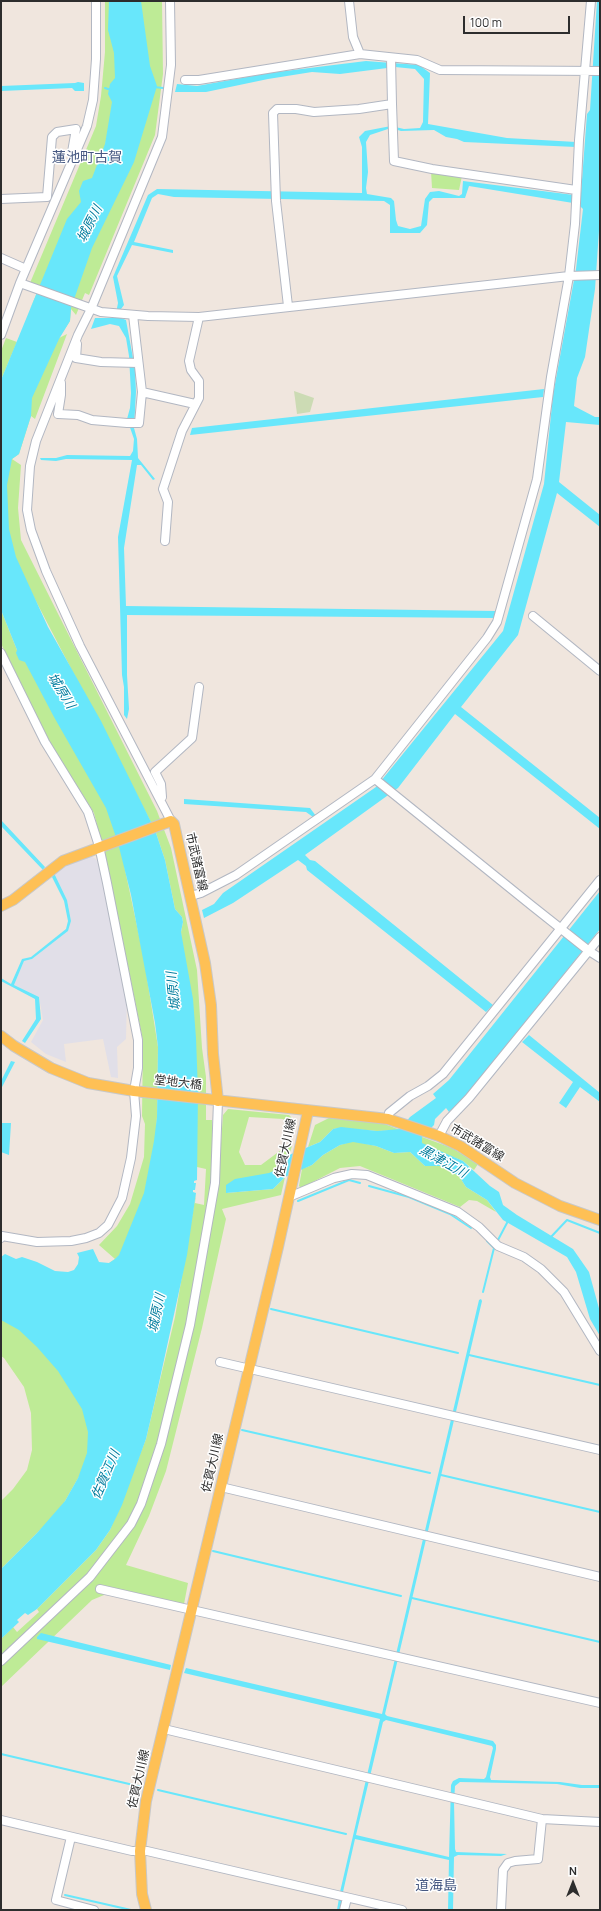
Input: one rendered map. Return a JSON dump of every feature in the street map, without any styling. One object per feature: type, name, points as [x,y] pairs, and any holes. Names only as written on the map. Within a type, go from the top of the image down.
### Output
[{"type":"main road","points":[[1,906],[13,900],[63,860],[170,821]]},
{"type":"main road","name":"市武諸富線","points":[[170,821],[174,824],[205,963],[211,1005],[213,1054],[218,1101]]},
{"type":"main road","points":[[1,1036],[14,1046],[51,1068],[88,1082],[134,1091]]},
{"type":"main road","name":"堂地大橋","points":[[134,1091],[218,1101]]},
{"type":"main road","name":"佐賀大川線","points":[[146,1910],[142,1894],[140,1851],[146,1801],[290,1194],[308,1111],[218,1101]]},
{"type":"main road","name":"市武諸富線","points":[[308,1111],[392,1120],[435,1134],[460,1146],[515,1183],[560,1206],[600,1220]]},
{"type":"street","points":[[1,336],[22,284],[26,269],[87,126],[93,100],[96,59],[96,1]]},
{"type":"street","points":[[170,1],[171,65],[162,137],[89,308],[36,441],[30,466],[27,510],[31,530],[46,571],[80,646],[162,802],[170,821]]},
{"type":"street","points":[[349,1],[353,37],[360,54]]},
{"type":"street","points":[[191,896],[201,893],[236,874],[376,780],[487,638],[497,622],[536,479],[551,377],[571,276],[576,190],[588,71],[590,1]]},
{"type":"street","points":[[185,80],[199,80],[360,54],[391,63],[417,60],[440,70],[600,71]]},
{"type":"street","points":[[391,63],[394,161],[432,169],[576,190]]},
{"type":"street","points":[[288,306],[276,201],[273,113],[276,109],[296,109],[314,112],[359,109],[392,104]]},
{"type":"street","points":[[1,199],[47,197],[52,137],[57,132],[76,129],[70,157],[70,166]]},
{"type":"street","points":[[1,258],[26,269]]},
{"type":"street","points":[[22,284],[89,308],[133,315],[199,317],[571,276],[599,275]]},
{"type":"street","points":[[1,321],[10,304],[16,299]]},
{"type":"street","points":[[60,381],[61,396],[58,414],[78,415],[92,420],[131,424],[139,422],[142,392],[133,363],[133,315]]},
{"type":"street","points":[[164,541],[168,502],[163,489],[182,431],[199,398],[199,380],[191,370],[189,361],[199,317]]},
{"type":"street","points":[[78,335],[76,358],[101,362],[133,363]]},
{"type":"street","points":[[142,392],[196,404]]},
{"type":"street","points":[[533,616],[600,671]]},
{"type":"street","points":[[1,653],[45,742],[88,812],[99,846],[138,1040],[138,1068],[134,1091],[136,1116],[126,1185],[116,1212],[108,1224],[99,1233],[86,1238],[71,1241],[37,1242],[2,1236],[1,1238]]},
{"type":"street","points":[[162,802],[160,784],[155,772],[192,738],[199,686]]},
{"type":"street","points":[[376,780],[562,930],[600,958]]},
{"type":"street","points":[[392,1120],[389,1113],[410,1096],[428,1086],[443,1074],[562,930],[600,880]]},
{"type":"street","points":[[435,1134],[469,1098],[600,937]]},
{"type":"street","points":[[1,1661],[90,1577],[131,1524],[141,1504],[160,1444],[190,1325],[215,1183],[218,1101]]},
{"type":"street","points":[[290,1194],[334,1178],[352,1174],[366,1175],[458,1212],[479,1226],[498,1246],[524,1257],[540,1269],[564,1292],[600,1351]]},
{"type":"street","points":[[220,1362],[600,1450]]},
{"type":"street","points":[[220,1487],[600,1577]]},
{"type":"street","points":[[100,1589],[600,1704]]},
{"type":"street","points":[[164,1729],[542,1819],[600,1822]]},
{"type":"street","points":[[502,1910],[503,1870],[508,1863],[514,1861],[538,1859],[542,1819]]},
{"type":"street","points":[[1,1820],[132,1851],[147,1851],[402,1910]]},
{"type":"street","points":[[70,1837],[56,1900],[94,1910]]},
{"type":"street","points":[[343,1897],[344,1910]]},
{"type":"shaded area","points":[[86,854],[96,859],[104,877],[127,998],[126,1039],[117,1047],[118,1078],[111,1077],[103,1039],[64,1044],[66,1062],[46,1054],[31,1042],[43,1020],[39,997],[14,985],[24,961],[32,959],[68,931],[71,921],[67,900],[54,873],[63,865]]},
{"type":"green space","points":[[105,1],[113,1],[119,100],[111,146],[30,309],[40,286],[30,283],[96,126],[101,96],[105,52]]},
{"type":"green space","points":[[134,1],[162,1],[163,74],[155,135],[89,295],[85,293],[76,315],[71,309],[70,321],[59,338],[67,334],[35,419],[31,416],[19,454],[12,459],[21,465],[18,508],[21,540],[157,811],[171,848],[197,970],[202,1048],[206,1077],[206,1120],[212,1120],[212,1183],[218,1184],[223,1115],[228,1109],[289,1115],[294,1120],[295,1129],[289,1128],[283,1119],[249,1117],[239,1152],[245,1165],[261,1165],[281,1150],[292,1146],[289,1155],[279,1169],[226,1193],[273,1189],[285,1177],[281,1195],[222,1209],[226,1219],[202,1328],[166,1471],[149,1516],[126,1565],[188,1583],[184,1604],[102,1585],[104,1595],[92,1600],[1,1687],[1,1639],[13,1627],[17,1632],[39,1612],[37,1609],[96,1550],[110,1530],[146,1439],[175,1317],[196,1193],[195,1203],[204,1205],[206,1169],[197,1167],[193,1171],[181,932],[183,922],[182,917],[175,909],[165,860],[155,830],[13,557],[1,497],[1,472],[82,261]]},
{"type":"green space","points":[[431,171],[462,176],[459,190],[432,188]]},
{"type":"green space","points":[[6,338],[17,342],[1,380],[1,351]]},
{"type":"green space","points":[[294,391],[314,398],[310,412],[297,414]]},
{"type":"green space","points":[[1,610],[17,650],[44,682],[125,842],[124,865],[144,959],[158,1047],[157,1117],[147,1267],[103,1263],[109,1263],[115,1259],[99,1245],[117,1226],[130,1204],[144,1157],[145,1124],[142,1116],[143,1041],[110,877],[94,813],[48,740],[1,643]]},
{"type":"green space","points":[[331,1117],[382,1123],[400,1130],[377,1131],[341,1128],[333,1129],[320,1142],[308,1147],[315,1125]]},
{"type":"green space","points":[[422,1137],[452,1148],[478,1164],[474,1170],[463,1161],[422,1144]]},
{"type":"green space","points":[[353,1141],[376,1146],[394,1153],[410,1152],[425,1166],[441,1166],[459,1176],[466,1187],[487,1200],[496,1212],[477,1201],[469,1200],[460,1207],[360,1166],[340,1168],[301,1188],[299,1186],[302,1169],[312,1165],[323,1155],[340,1145]]},
{"type":"green space","points":[[1,1311],[24,1323],[90,1410],[90,1457],[60,1510],[1,1569],[1,1501],[13,1489],[27,1470],[32,1450],[31,1413],[24,1387],[4,1358],[1,1356]]},
{"type":"water","points":[[109,1],[141,1],[150,66],[157,86],[134,162],[92,248],[71,308],[70,321],[59,339],[32,398],[31,416],[19,454],[12,459],[7,485],[9,529],[16,557],[48,627],[101,721],[155,830],[165,860],[175,909],[182,917],[183,922],[181,932],[193,999],[196,1038],[198,1092],[197,1180],[194,1181],[194,1183],[196,1183],[195,1190],[193,1190],[193,1192],[196,1193],[187,1255],[157,1392],[146,1439],[122,1505],[110,1530],[96,1550],[37,1609],[28,1615],[25,1613],[17,1620],[19,1622],[1,1639],[1,1569],[37,1533],[65,1501],[78,1478],[87,1453],[88,1432],[82,1409],[58,1371],[37,1347],[19,1330],[1,1320],[1,1257],[5,1254],[16,1259],[22,1257],[37,1262],[55,1271],[68,1272],[74,1270],[78,1264],[79,1257],[77,1253],[93,1249],[99,1262],[109,1263],[115,1259],[119,1255],[144,1193],[157,1117],[158,1047],[155,1023],[131,895],[118,843],[106,808],[54,717],[25,662],[19,660],[16,653],[17,650],[1,610],[1,380],[67,219],[81,202],[79,191],[83,181],[92,178],[105,144],[112,102],[108,94],[110,84],[115,78],[114,53],[108,30]]},
{"type":"water","points":[[597,1],[600,1],[600,216],[595,289],[585,357],[577,378],[574,406],[595,417],[600,417],[600,425],[566,422],[559,482],[600,515],[600,527],[557,493],[518,635],[461,707],[600,818],[600,829],[455,714],[398,788],[305,855],[310,860],[315,861],[493,1005],[486,1012],[307,870],[306,866],[298,860],[233,903],[204,918],[202,910],[214,904],[223,893],[376,787],[503,631],[544,484],[553,395],[576,269],[583,209],[580,206],[587,114],[590,110]]},
{"type":"water","points":[[366,61],[419,65],[430,73],[428,124],[507,138],[576,142],[576,147],[464,142],[446,137],[434,130],[401,131],[391,128],[370,135],[366,142],[368,172],[366,188],[367,194],[391,198],[394,201],[398,226],[410,229],[421,226],[425,199],[430,192],[439,191],[459,196],[462,194],[463,181],[574,195],[573,203],[469,186],[465,198],[433,198],[429,202],[427,225],[420,233],[390,233],[390,205],[384,201],[174,197],[158,194],[152,198],[134,242],[173,250],[173,253],[132,245],[117,276],[124,305],[121,309],[121,318],[126,320],[135,369],[136,392],[134,428],[137,439],[138,458],[155,479],[153,480],[141,465],[137,465],[124,548],[126,606],[497,611],[496,618],[127,615],[127,675],[129,709],[127,719],[124,715],[124,687],[122,675],[118,537],[132,460],[66,459],[56,461],[41,460],[40,458],[56,458],[67,455],[130,456],[133,451],[134,439],[127,419],[130,408],[131,393],[129,356],[126,338],[119,326],[110,324],[91,329],[95,318],[115,318],[118,303],[113,277],[148,195],[157,189],[362,193],[362,147],[359,137],[365,131],[391,126],[404,129],[420,128],[423,122],[424,79],[415,69],[395,67],[340,74],[312,72],[268,79],[206,92],[175,92],[177,84],[197,86],[269,73]]},
{"type":"water","points":[[78,82],[84,83],[84,91],[75,91],[72,88],[1,91],[1,86]]},
{"type":"water","points":[[544,389],[543,397],[190,435],[192,428]]},
{"type":"water","points":[[184,799],[310,808],[316,816],[313,817],[306,812],[184,804]]},
{"type":"water","points":[[1,820],[45,867],[43,870],[1,826]]},
{"type":"water","points":[[54,873],[67,900],[71,921],[68,931],[32,959],[24,961],[14,985],[39,997],[41,1019],[25,1043],[22,1041],[36,1019],[35,999],[1,981],[1,978],[11,984],[22,959],[31,957],[66,929],[68,921],[64,901],[52,877]]},
{"type":"water","name":"黒津江川","points":[[600,891],[600,929],[467,1095],[449,1112],[446,1108],[435,1119],[434,1125],[422,1137],[422,1143],[463,1161],[490,1186],[499,1192],[503,1205],[573,1249],[589,1272],[600,1312],[600,1336],[590,1319],[576,1272],[567,1257],[503,1220],[487,1200],[466,1187],[459,1176],[441,1166],[425,1166],[410,1152],[394,1153],[376,1146],[353,1142],[340,1145],[323,1155],[312,1165],[285,1177],[273,1189],[226,1193],[226,1185],[235,1179],[269,1173],[278,1169],[289,1155],[320,1142],[333,1129],[341,1127],[377,1131],[400,1129],[410,1117],[436,1098],[433,1094],[449,1080]]},
{"type":"water","points":[[529,1035],[600,1093],[600,1102],[580,1087],[566,1108],[559,1103],[573,1082],[522,1042]]},
{"type":"water","points":[[11,1061],[15,1062],[1,1089],[1,1081]]},
{"type":"water","points":[[1,1123],[11,1123],[9,1155],[1,1152]]},
{"type":"water","points":[[481,1299],[482,1301],[385,1714],[387,1716],[493,1741],[496,1745],[496,1749],[490,1777],[491,1780],[560,1782],[582,1785],[600,1785],[600,1788],[580,1788],[557,1784],[460,1782],[455,1786],[454,1802],[456,1852],[507,1854],[501,1856],[458,1855],[454,1857],[453,1910],[448,1910],[449,1860],[355,1839],[343,1892],[343,1900],[340,1910],[337,1910],[380,1719],[184,1673],[186,1668],[382,1714],[479,1300]],"holes":[[[386,1720],[492,1746],[493,1748],[486,1777],[484,1779],[459,1778],[453,1781],[451,1785],[449,1857],[356,1835],[383,1722]]]},
{"type":"water","points":[[41,1633],[171,1665],[170,1670],[37,1639]]},
{"type":"waterway","points":[[154,87],[163,88]]},
{"type":"waterway","points":[[105,88],[111,90]]},
{"type":"waterway","points":[[298,1201],[349,1180],[360,1183]]},
{"type":"waterway","points":[[369,1186],[409,1197],[450,1214],[471,1228]]},
{"type":"waterway","points":[[550,1238],[567,1220],[600,1233]]},
{"type":"waterway","points":[[498,1240],[508,1221]]},
{"type":"waterway","points":[[483,1292],[494,1248],[487,1241]]},
{"type":"waterway","points":[[271,1309],[458,1353]]},
{"type":"waterway","points":[[469,1355],[600,1385]]},
{"type":"waterway","points":[[242,1430],[430,1473]]},
{"type":"waterway","points":[[441,1475],[600,1512]]},
{"type":"waterway","points":[[213,1551],[401,1596]]},
{"type":"waterway","points":[[412,1598],[600,1642]]},
{"type":"waterway","points":[[1,1754],[142,1787]]},
{"type":"waterway","points":[[158,1790],[346,1834]]},
{"type":"waterway","points":[[65,1895],[131,1910]]},
{"type":"district","name":"蓮池町古賀","points":[[87,158]]},
{"type":"district","name":"道海島","points":[[436,1886]]},
{"type":"water label","name":"城原川","points":[[90,224]]},
{"type":"water label","name":"城原川","points":[[61,691]]},
{"type":"water label","name":"城原川","points":[[174,991]]},
{"type":"water label","name":"城原川","points":[[157,1313]]},
{"type":"water label","name":"佐賀江川","points":[[106,1475]]}]
